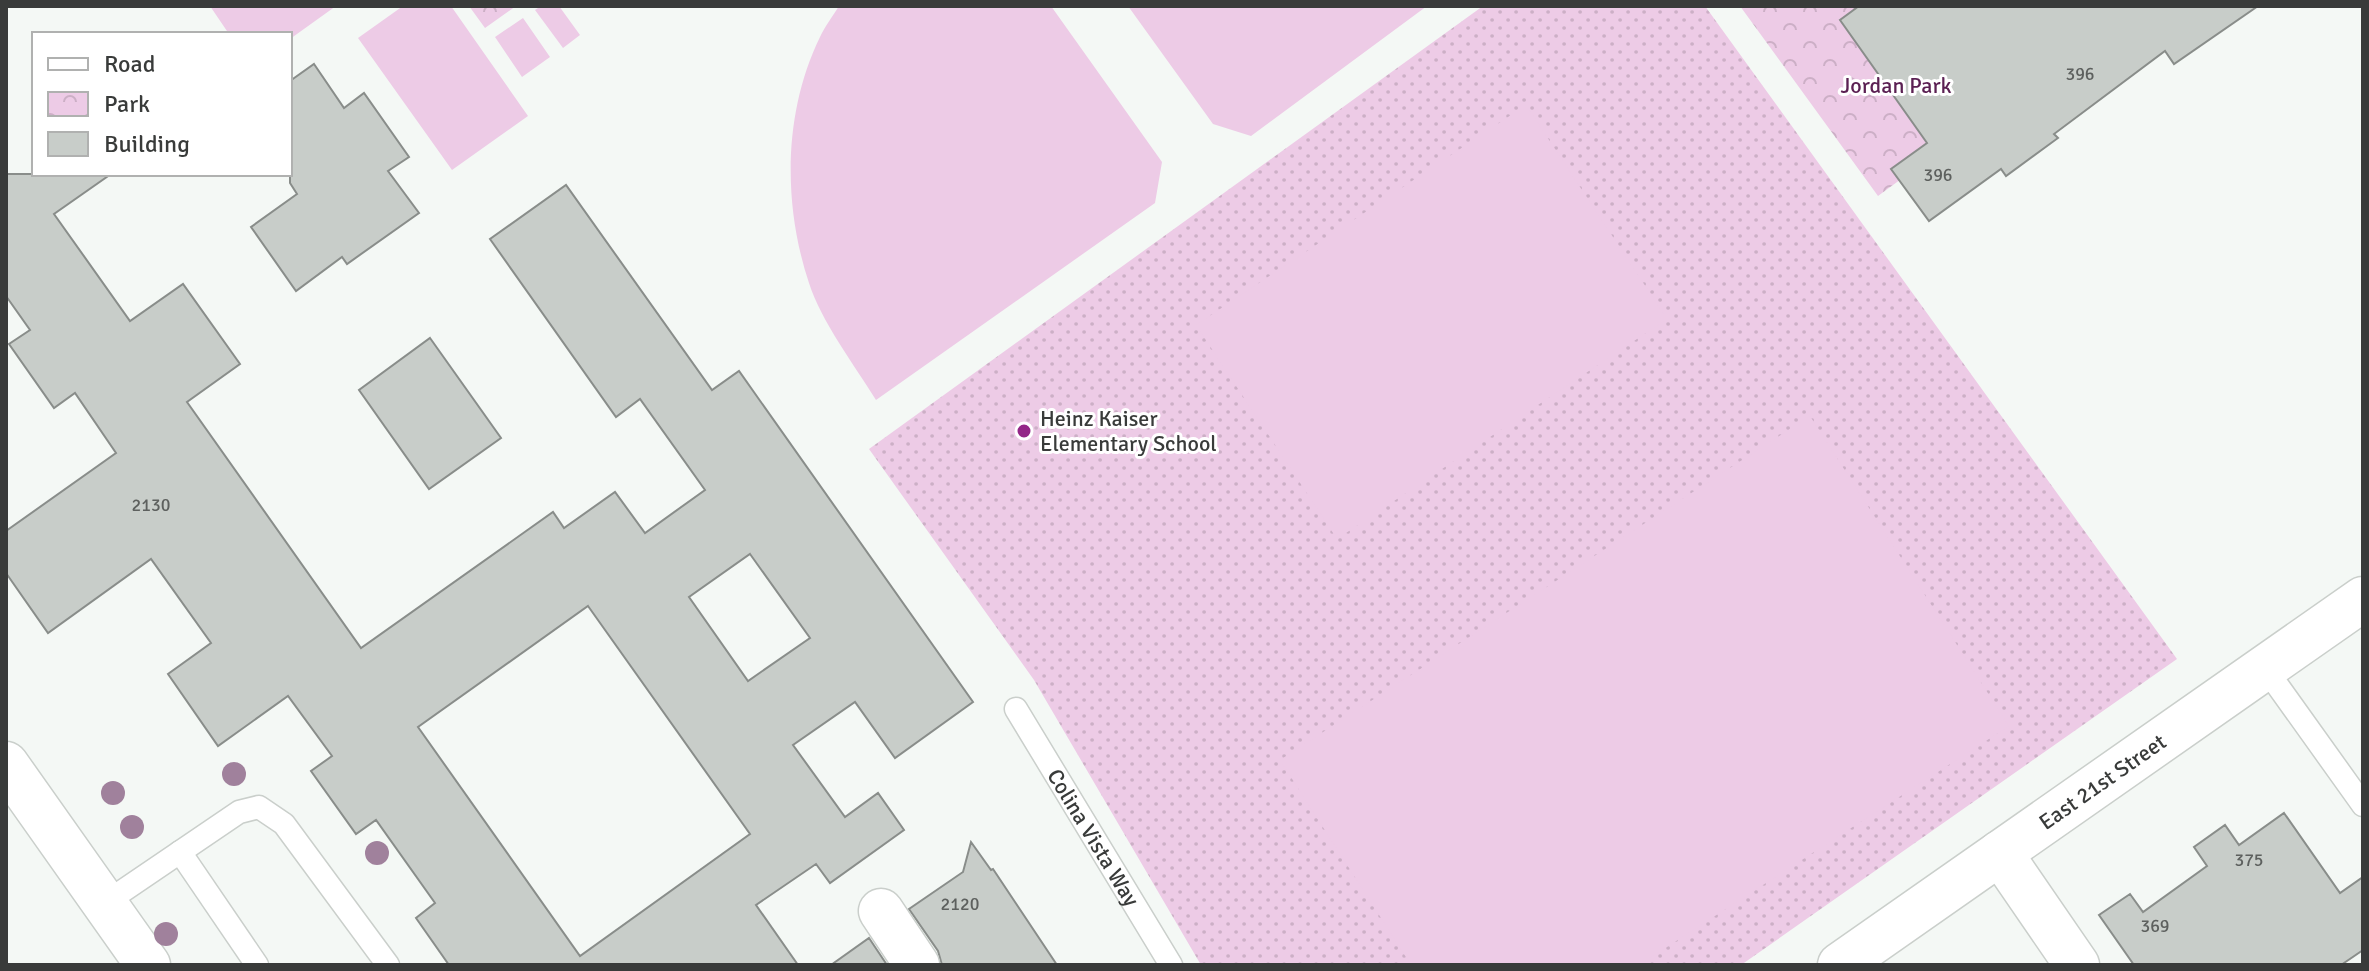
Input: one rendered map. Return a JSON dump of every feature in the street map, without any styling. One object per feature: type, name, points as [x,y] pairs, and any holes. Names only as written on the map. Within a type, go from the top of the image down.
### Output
[{"type":"street","name":"East 21st Street","points":[[1840,965],[2363,599]]},
{"type":"street","points":[[6,764],[148,965]]},
{"type":"street","points":[[2000,853],[2077,965]]},
{"type":"street","points":[[881,911],[917,965]]},
{"type":"lane","points":[[2265,668],[2363,805]]},
{"type":"lane","name":"Colina Vista Way","points":[[1016,709],[1171,965]]},
{"type":"lane","points":[[105,903],[239,812],[259,807],[284,824],[388,965]]},
{"type":"lane","points":[[180,852],[257,965]]},
{"type":"green space","points":[[210,6],[336,6],[292,38],[292,32],[228,32]]},
{"type":"green space","points":[[403,6],[451,6],[528,116],[452,170],[358,38]]},
{"type":"green space","points":[[469,6],[516,6],[485,28]]},
{"type":"green space","points":[[541,6],[559,6],[580,35],[563,48],[535,10]]},
{"type":"green space","points":[[839,6],[1051,6],[1162,162],[1155,203],[876,400],[814,298],[800,253],[791,191],[793,128],[799,97],[820,37]]},
{"type":"green space","points":[[1128,6],[1427,6],[1251,136],[1213,124]]},
{"type":"green space","points":[[1483,6],[1705,6],[2177,659],[1741,965],[1201,965],[1034,680],[869,449]]},
{"type":"green space","name":"Jordan Park","points":[[1740,6],[2137,6],[1878,196]]},
{"type":"green space","points":[[523,18],[550,57],[522,77],[495,37]]},
{"type":"green space","points":[[1526,105],[1667,319],[1337,539],[1196,325]]},
{"type":"green space","points":[[1810,416],[2009,726],[1639,965],[1411,965],[1280,760]]},
{"type":"building","points":[[1859,6],[2258,6],[2174,64],[2165,51],[2054,134],[2058,138],[2006,176],[2001,169],[1929,221],[1891,169],[1927,143],[1840,20]]},
{"type":"building","points":[[314,64],[344,108],[364,93],[409,157],[388,171],[419,213],[347,264],[342,257],[296,291],[251,227],[297,194],[290,183],[292,80]]},
{"type":"building","points":[[6,174],[108,176],[54,214],[130,321],[183,284],[240,364],[187,402],[361,648],[553,512],[564,528],[615,492],[645,533],[705,490],[640,399],[616,417],[490,239],[566,185],[712,390],[739,371],[973,702],[895,758],[855,702],[793,745],[845,817],[878,793],[904,830],[830,883],[816,864],[756,905],[798,965],[449,965],[416,918],[435,903],[376,820],[356,834],[311,771],[332,756],[288,696],[218,746],[168,674],[211,643],[151,559],[48,633],[6,573],[6,531],[116,453],[75,393],[54,408],[9,344],[30,330],[6,296]],"holes":[[[750,554],[810,638],[748,681],[689,597]],[[588,606],[750,834],[580,956],[418,727]]]},
{"type":"building","points":[[430,338],[501,438],[429,489],[359,390]]},
{"type":"building","points":[[2284,813],[2340,893],[2363,877],[2363,950],[2341,965],[2134,965],[2099,915],[2130,894],[2143,912],[2207,866],[2194,847],[2225,825],[2239,845]]},
{"type":"building","points":[[971,842],[993,869],[1057,965],[942,965],[938,951],[909,909],[963,872]]},
{"type":"building","points":[[869,938],[887,965],[831,965]]},
{"type":"place","name":"Heinz Kaiser Elementary School","points":[[1024,431]]}]
